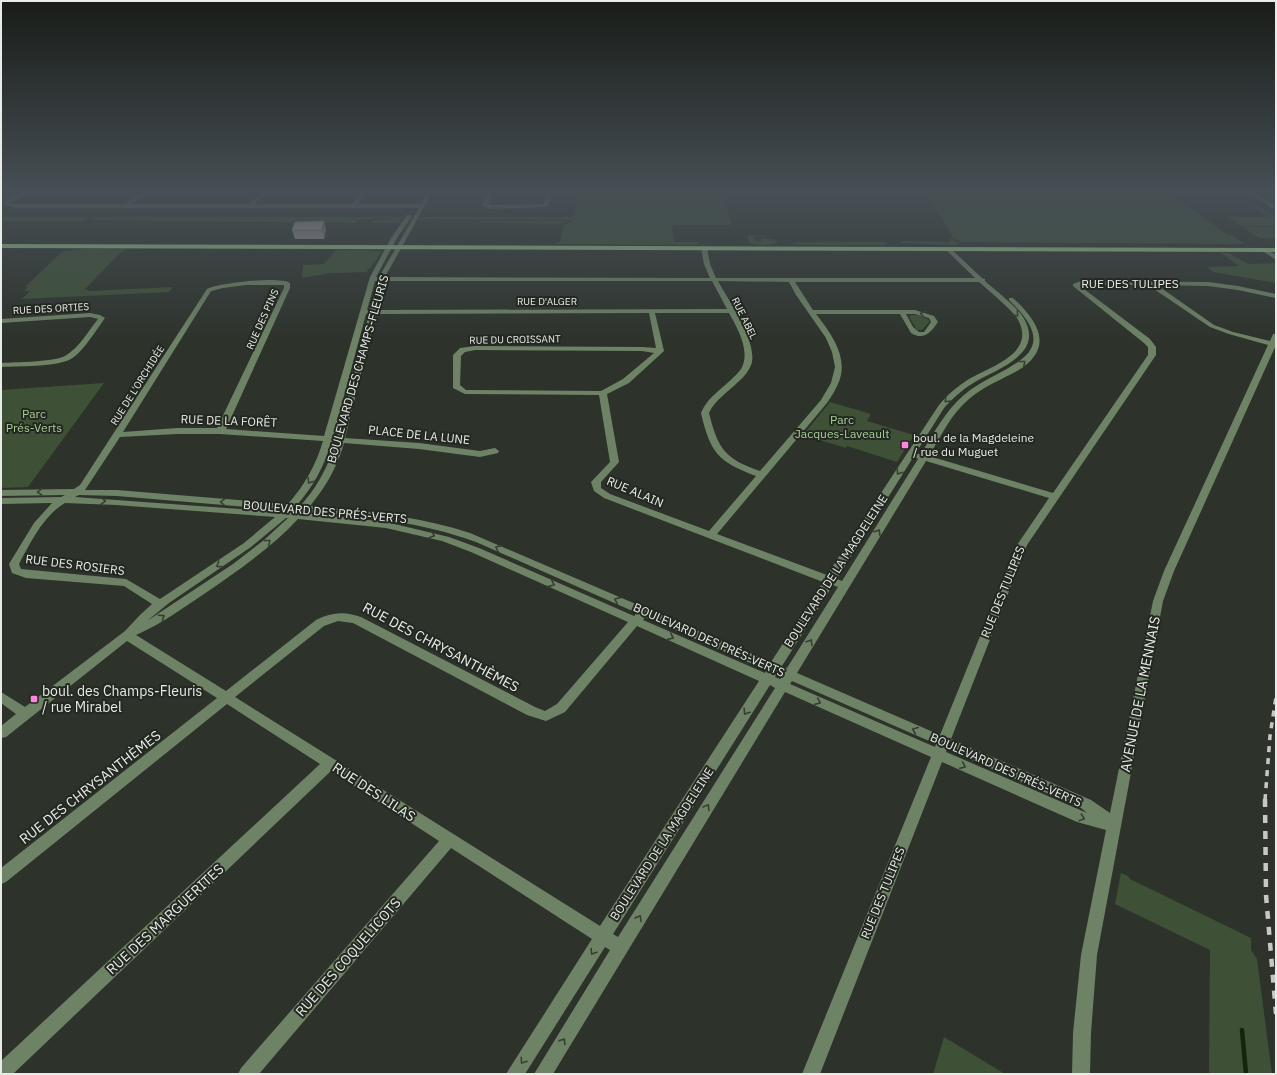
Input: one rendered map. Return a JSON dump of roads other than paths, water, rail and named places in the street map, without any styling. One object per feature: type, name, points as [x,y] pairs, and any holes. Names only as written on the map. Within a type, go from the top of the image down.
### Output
[{"type":"main road","points":[[1,246],[1276,250]]},
{"type":"street","name":"BOULEVARD DES CHAMPS-FLEURIS","points":[[1,733],[127,635],[145,614],[240,551],[264,532],[290,507],[315,475],[328,439],[364,312],[394,241]]},
{"type":"street","name":"BOULEVARD DES CHAMPS-FLEURIS","points":[[127,635],[153,622],[237,566],[268,542],[300,512],[328,473],[334,460],[373,311],[377,279],[402,241]]},
{"type":"street","name":"RUE ABEL","points":[[704,248],[708,265],[714,279],[749,349],[749,360],[743,372],[708,406],[705,413],[706,417],[718,450],[723,457],[736,465],[761,475]]},
{"type":"street","name":"BOULEVARD DE LA MAGDELEINE","points":[[515,1074],[911,453],[945,403],[968,383],[1008,362],[1018,354],[1025,342],[1026,332],[1022,321],[1017,314],[948,249]]},
{"type":"street","name":"BOULEVARD DE LA MAGDELEINE","points":[[543,1074],[949,416],[958,404],[982,385],[1019,366],[1030,356],[1035,347],[1037,335],[1033,323],[1026,313],[956,249]]},
{"type":"street","points":[[1263,250],[1276,258]]},
{"type":"street","points":[[377,279],[989,279]]},
{"type":"street","points":[[711,535],[828,397],[838,380],[839,366],[836,351],[790,279]]},
{"type":"street","name":"RUE DES PINS","points":[[211,288],[225,285],[280,283],[287,283],[288,286],[226,424],[220,431]]},
{"type":"street","name":"RUE DES TULIPES","points":[[811,1074],[1022,545],[1148,362],[1152,352],[1152,347],[1144,338],[1075,285],[1081,283],[1149,283],[1215,285],[1276,296]]},
{"type":"street","points":[[1149,283],[1212,326],[1231,333],[1274,340]]},
{"type":"street","name":"RUE DE L'ORCHIDÉE","points":[[79,492],[118,435],[211,288]]},
{"type":"street","points":[[603,393],[626,381],[654,358],[660,351],[660,344],[652,317],[652,311]]},
{"type":"street","name":"RUE D'ALGER","points":[[364,312],[731,311]]},
{"type":"street","points":[[812,312],[902,312],[926,314],[934,318],[935,322],[926,333],[917,334],[912,331],[902,312]]},
{"type":"street","name":"RUE DES ORTIES","points":[[1,321],[94,315],[102,318],[76,351],[67,358],[53,361],[1,365]]},
{"type":"street","name":"AVENUE DE LA MENNAIS","points":[[1082,1074],[1082,1034],[1089,955],[1160,594],[1274,340]]},
{"type":"street","name":"RUE DU CROISSANT","points":[[603,393],[465,392],[457,388],[456,385],[457,355],[462,350],[475,348],[642,349],[660,351]]},
{"type":"street","points":[[993,370],[1003,374]]},
{"type":"street","name":"RUE ALAIN","points":[[603,393],[602,397],[615,462],[596,482],[596,486],[599,491],[607,496],[845,586]]},
{"type":"street","name":"RUE DE LA FORÊT","points":[[118,435],[178,431],[220,431],[339,440]]},
{"type":"street","name":"PLACE DE LA LUNE","points":[[339,440],[420,446],[480,454],[495,451]]},
{"type":"street","points":[[911,453],[1055,497]]},
{"type":"street","name":"BOULEVARD DES PRÉS-VERTS","points":[[1,493],[79,492],[132,494],[290,507],[300,512]]},
{"type":"street","name":"RUE DES ROSIERS","points":[[79,492],[50,510],[16,560],[14,564],[16,571],[26,574],[126,583],[160,604]]},
{"type":"street","name":"BOULEVARD DES PRÉS-VERTS","points":[[1,501],[64,500],[123,502],[282,515],[300,512],[394,517],[446,528],[480,540],[640,617],[786,681],[938,755],[1082,818],[1114,826]]},
{"type":"street","name":"RUE DES CHRYSANTHÈMES","points":[[1,877],[320,623],[331,618],[344,616],[357,620],[531,711],[546,716],[561,708],[640,617]]},
{"type":"street","name":"RUE DES LILAS","points":[[127,635],[448,840],[621,948]]},
{"type":"street","name":"BOULEVARD DES PRÉS-VERTS","points":[[786,681],[943,742],[1086,804],[1114,826]]},
{"type":"street","points":[[1,697],[26,714]]},
{"type":"street","name":"RUE DES MARGUERITES","points":[[1,1073],[329,764]]},
{"type":"street","name":"RUE DES COQUELICOTS","points":[[248,1074],[448,840]]},
{"type":"waterway","points":[[1242,1030],[1246,1074]]},
{"type":"railway","points":[[1265,800],[1270,736],[1276,697]]},
{"type":"railway","points":[[1265,800],[1266,895],[1276,1014]]},
{"type":"place","name":"boul. de la Magdeleine / rue du Muguet","points":[[905,445]]},
{"type":"place","name":"boul. des Champs-Fleuris / rue Mirabel","points":[[34,699]]},
{"type":"park label","name":"Parc Prés-Verts","points":[[34,421]]},
{"type":"park label","name":"Parc Jacques-Laveault","points":[[842,427]]}]
